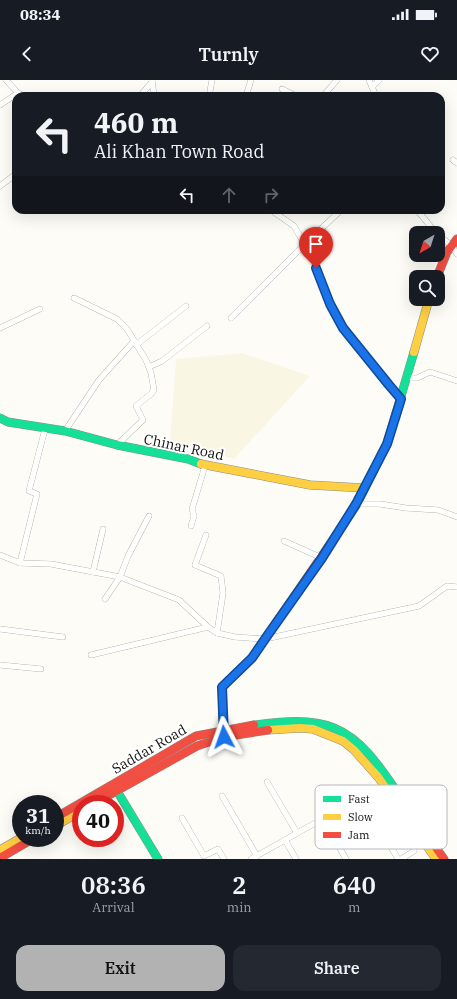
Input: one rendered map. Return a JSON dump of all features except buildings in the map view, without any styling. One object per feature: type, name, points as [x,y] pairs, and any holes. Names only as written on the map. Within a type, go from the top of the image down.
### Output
[{"type":"street","points":[[6,80],[18,92]]},
{"type":"street","points":[[210,91],[212,80]]},
{"type":"street","points":[[247,92],[251,80]]},
{"type":"street","points":[[326,92],[337,80]]},
{"type":"street","points":[[369,80],[374,92]]},
{"type":"street","points":[[372,87],[379,80]]},
{"type":"street","points":[[143,92],[152,81]]},
{"type":"street","points":[[152,81],[153,92]]},
{"type":"street","points":[[282,89],[288,92]]},
{"type":"street","points":[[0,105],[12,99]]},
{"type":"street","points":[[0,186],[12,177]]},
{"type":"street","points":[[281,214],[294,226],[311,255],[330,304],[343,328],[401,399]]},
{"type":"street","points":[[231,318],[304,244],[337,214]]},
{"type":"street","points":[[420,214],[430,226]]},
{"type":"street","points":[[439,270],[450,245],[457,239]]},
{"type":"street","points":[[445,241],[457,254]]},
{"type":"street","points":[[74,298],[117,318],[127,329],[149,367],[154,390],[136,406],[144,420],[117,446]]},
{"type":"street","points":[[65,432],[99,380],[135,343],[186,306]]},
{"type":"street","points":[[223,734],[222,687],[252,658],[322,558],[356,504],[387,444],[427,306]]},
{"type":"street","points":[[0,328],[40,309]]},
{"type":"street","points":[[149,367],[162,361],[207,326]]},
{"type":"street","points":[[407,378],[417,378],[430,372],[457,381]]},
{"type":"street","name":"Chinar Road","points":[[0,418],[8,422],[65,432],[117,446],[188,459],[205,466],[310,485],[364,488]]},
{"type":"street","points":[[20,563],[37,494],[29,491],[45,429]]},
{"type":"street","points":[[191,526],[194,516],[192,509],[205,466]]},
{"type":"street","points":[[356,504],[380,504],[406,508],[438,510],[457,517]]},
{"type":"street","points":[[105,599],[120,577],[128,556],[149,516]]},
{"type":"street","points":[[93,572],[103,529]]},
{"type":"street","points":[[206,535],[195,565],[221,576],[223,592],[217,633]]},
{"type":"street","points":[[284,541],[322,558]]},
{"type":"street","points":[[0,555],[20,563],[51,564],[120,577],[179,600],[208,627],[217,633],[234,637],[265,639],[419,606],[447,586],[457,587]]},
{"type":"street","points":[[91,655],[208,627]]},
{"type":"street","points":[[0,629],[63,637]]},
{"type":"street","points":[[0,665],[41,669]]},
{"type":"street","points":[[158,859],[115,787],[223,734],[300,728],[313,729],[343,741],[354,750],[384,785]]},
{"type":"street","points":[[267,782],[297,834]]},
{"type":"street","name":"Saddar Road","points":[[105,795],[115,787]]},
{"type":"street","name":"Saddar Road","points":[[64,813],[115,787]]},
{"type":"street","points":[[222,796],[254,858],[315,824]]},
{"type":"street","points":[[182,818],[204,856],[218,849],[224,859]]},
{"type":"street","points":[[285,840],[296,859]]},
{"type":"street","points":[[0,850],[12,843]]},
{"type":"street","points":[[0,858],[19,847]]},
{"type":"street","points":[[340,849],[346,859]]},
{"type":"street","points":[[393,849],[399,859],[414,851]]},
{"type":"street","points":[[435,849],[442,858]]},
{"type":"shaded area","points":[[242,353],[310,376],[234,459],[170,440],[176,359]]},
{"type":"traffic: fast","points":[[341,528],[357,504],[387,444],[414,352]]},
{"type":"traffic: fast","points":[[0,418],[8,422],[65,431],[117,445],[188,459],[201,464]]},
{"type":"traffic: fast","points":[[254,725],[284,722],[305,722],[334,728],[355,740],[372,758],[392,785]]},
{"type":"traffic: fast","points":[[117,791],[158,859]]},
{"type":"traffic: slow","points":[[414,352],[427,306]]},
{"type":"traffic: slow","points":[[201,464],[310,485],[364,488]]},
{"type":"traffic: slow","points":[[268,730],[300,728],[313,729],[343,741],[354,750],[384,785]]},
{"type":"traffic: slow","points":[[64,821],[72,816]]},
{"type":"traffic: slow","points":[[0,850],[12,843]]},
{"type":"traffic: slow","points":[[429,849],[436,859]]},
{"type":"traffic: jam","points":[[440,270],[447,252],[457,239]]},
{"type":"traffic: jam","points":[[224,736],[222,687],[252,658],[341,528]]},
{"type":"traffic: jam","points":[[64,813],[196,736],[254,725]]},
{"type":"traffic: jam","points":[[109,795],[197,746],[224,737],[268,730]]},
{"type":"traffic: jam","points":[[0,858],[19,847]]},
{"type":"traffic: jam","points":[[437,849],[444,859]]},
{"type":"route","points":[[224,737],[222,726],[222,687],[252,658],[322,558],[356,504],[387,444],[401,399],[343,328],[330,304],[316,268]]}]
